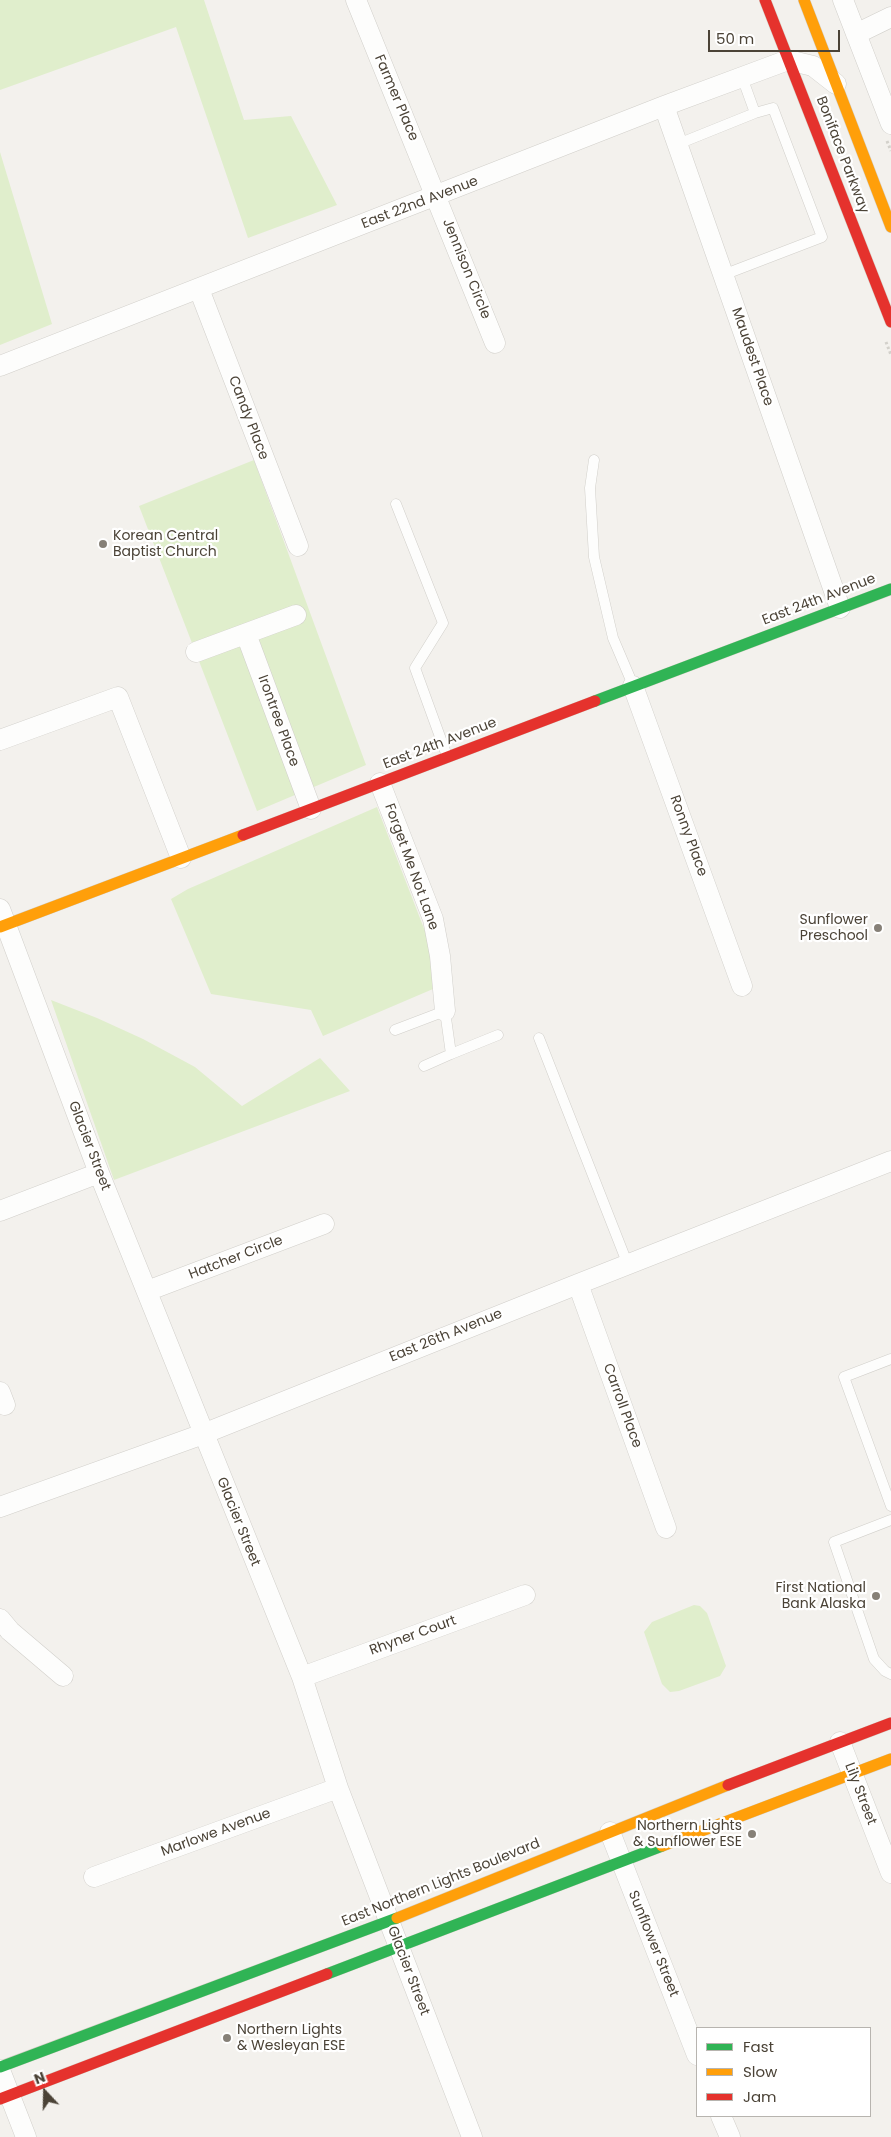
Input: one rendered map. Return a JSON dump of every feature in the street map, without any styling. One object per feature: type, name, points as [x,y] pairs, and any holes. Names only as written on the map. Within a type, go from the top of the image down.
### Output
[{"type":"main road","name":"Boniface Parkway","points":[[765,0],[891,322]]},
{"type":"main road","name":"Boniface Parkway","points":[[804,0],[891,227]]},
{"type":"main road","name":"East 24th Avenue","points":[[2,920],[181,858],[891,589]]},
{"type":"main road","name":"East Northern Lights Boulevard","points":[[0,2068],[389,1921],[610,1832],[891,1723]]},
{"type":"main road","points":[[5,2097],[891,1758]]},
{"type":"street","name":"Farmer Place","points":[[356,0],[437,196]]},
{"type":"street","points":[[843,0],[891,124]]},
{"type":"street","points":[[856,34],[891,17]]},
{"type":"street","name":"East 22nd Avenue","points":[[0,366],[664,106],[788,60]]},
{"type":"street","points":[[788,60],[813,66],[836,85]]},
{"type":"street","name":"Maudest Place","points":[[664,106],[840,608]]},
{"type":"street","name":"Jennison Circle","points":[[437,196],[495,342]]},
{"type":"street","name":"Candy Place","points":[[199,289],[298,546]]},
{"type":"street","points":[[196,652],[296,615]]},
{"type":"street","name":"Irontree Place","points":[[246,634],[311,809]]},
{"type":"street","name":"Ronny Place","points":[[634,686],[742,986]]},
{"type":"street","points":[[0,740],[118,697],[181,858]]},
{"type":"street","name":"Forget Me Not Lane","points":[[380,783],[433,920],[440,956],[445,1011]]},
{"type":"street","name":"Glacier Street","points":[[2,920],[99,1173],[302,1677],[338,1788],[472,2137]]},
{"type":"street","name":"East 26th Avenue","points":[[0,1507],[203,1434],[891,1161]]},
{"type":"street","points":[[0,1211],[99,1173]]},
{"type":"street","name":"Hatcher Circle","points":[[147,1291],[324,1224]]},
{"type":"street","name":"Carroll Place","points":[[578,1284],[666,1528]]},
{"type":"street","name":"Rhyner Court","points":[[302,1677],[525,1595]]},
{"type":"street","points":[[0,1619],[10,1631],[63,1676]]},
{"type":"street","name":"Lily Street","points":[[840,1742],[891,1873]]},
{"type":"street","name":"Marlowe Avenue","points":[[94,1877],[338,1788]]},
{"type":"street","name":"Sunflower Street","points":[[610,1832],[696,2052]]},
{"type":"street","points":[[0,2068],[5,2097],[26,2137]]},
{"type":"street","points":[[721,2117],[730,2137]]},
{"type":"lane","points":[[742,77],[755,113]]},
{"type":"lane","points":[[678,144],[755,113],[773,108],[822,237],[723,274]]},
{"type":"lane","points":[[594,460],[590,488],[594,558],[613,638],[634,686]]},
{"type":"lane","points":[[396,504],[443,623],[415,668],[447,757]]},
{"type":"lane","points":[[395,1030],[445,1011],[451,1054]]},
{"type":"lane","points":[[424,1066],[498,1035]]},
{"type":"lane","points":[[539,1038],[628,1265]]},
{"type":"lane","points":[[891,1359],[844,1377],[891,1506]]},
{"type":"lane","points":[[891,1520],[834,1542],[874,1659],[885,1671],[891,1674]]},
{"type":"green space","points":[[0,0],[204,0],[244,120],[291,116],[337,205],[248,238],[176,27],[0,90]]},
{"type":"green space","points":[[0,152],[52,324],[0,345]]},
{"type":"green space","points":[[254,460],[366,765],[257,811],[139,506]]},
{"type":"green space","points":[[377,807],[435,957],[433,989],[323,1036],[311,1010],[211,994],[171,899],[188,889]]},
{"type":"green space","points":[[51,1000],[143,1039],[195,1067],[242,1106],[320,1058],[350,1091],[114,1180]]},
{"type":"green space","points":[[694,1605],[700,1606],[707,1613],[726,1666],[720,1676],[679,1691],[670,1692],[662,1684],[644,1632],[652,1622]]},
{"type":"traffic: fast","points":[[595,701],[891,589]]},
{"type":"traffic: fast","points":[[327,1974],[662,1846]]},
{"type":"traffic: fast","points":[[0,2067],[397,1918]]},
{"type":"traffic: slow","points":[[804,0],[891,227]]},
{"type":"traffic: slow","points":[[0,927],[243,835]]},
{"type":"traffic: slow","points":[[662,1846],[891,1759]]},
{"type":"traffic: slow","points":[[397,1918],[728,1785]]},
{"type":"traffic: jam","points":[[765,0],[891,322]]},
{"type":"traffic: jam","points":[[243,835],[595,701]]},
{"type":"traffic: jam","points":[[728,1785],[891,1723]]},
{"type":"traffic: jam","points":[[0,2099],[327,1974]]},
{"type":"place","name":"Korean Central Baptist Church","points":[[103,544]]},
{"type":"place","name":"Sunflower Preschool","points":[[878,928]]},
{"type":"place","name":"First National Bank Alaska","points":[[876,1596]]},
{"type":"place","name":"Northern Lights & Sunflower ESE","points":[[752,1834]]},
{"type":"place","name":"Northern Lights & Wesleyan ESE","points":[[227,2038]]}]
